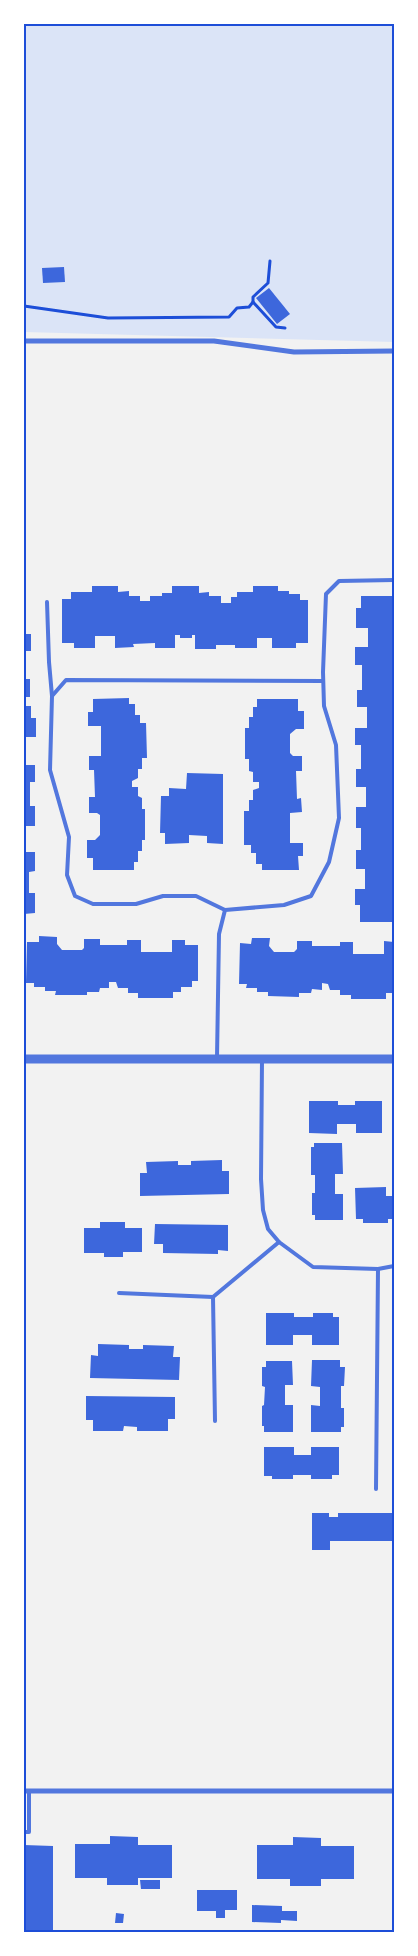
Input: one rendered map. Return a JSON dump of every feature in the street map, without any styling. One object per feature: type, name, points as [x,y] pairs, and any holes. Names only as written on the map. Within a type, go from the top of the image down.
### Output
[{"type":"street","points":[[24,341],[214,341],[294,352],[394,351]]},
{"type":"street","points":[[24,1058],[394,1060]]},
{"type":"street","points":[[26,1791],[394,1791]]},
{"type":"lane","points":[[47,602],[48,662],[52,696],[50,770],[69,837],[67,875],[75,896],[93,904],[136,904],[164,896],[196,896],[225,910],[284,905],[311,896],[329,862],[339,818],[336,745],[324,706],[326,594],[339,580],[394,580]]},
{"type":"lane","points":[[52,696],[66,680],[323,681]]},
{"type":"lane","points":[[217,1060],[219,934],[225,910]]},
{"type":"lane","points":[[262,1060],[261,1179],[263,1210],[268,1229],[279,1242],[313,1267],[378,1269],[394,1266]]},
{"type":"lane","points":[[119,1293],[213,1297],[279,1242]]},
{"type":"lane","points":[[376,1489],[378,1269]]},
{"type":"lane","points":[[213,1297],[215,1421]]},
{"type":"lane","points":[[24,1832],[29,1832],[26,1791]]},
{"type":"path","points":[[24,306],[108,318],[229,317],[237,308],[249,307],[253,302],[253,297],[268,283],[270,261]]},
{"type":"path","points":[[253,302],[276,327],[285,328]]},
{"type":"shaded area","points":[[24,24],[394,24],[394,342],[24,332]]},
{"type":"building","points":[[64,267],[65,282],[43,283],[42,268]]},
{"type":"building","points":[[269,288],[290,314],[277,324],[256,298]]},
{"type":"building","points":[[92,586],[118,586],[118,592],[129,591],[129,596],[140,596],[140,601],[150,601],[150,596],[162,596],[162,593],[172,593],[172,586],[199,586],[199,593],[209,592],[209,596],[221,596],[221,603],[231,603],[231,597],[237,597],[237,592],[253,592],[253,586],[278,586],[278,591],[300,594],[300,600],[308,600],[308,643],[296,643],[296,648],[272,648],[272,638],[257,638],[257,648],[235,648],[235,645],[216,645],[216,649],[195,649],[195,635],[192,635],[192,638],[180,638],[180,635],[175,635],[175,648],[155,648],[155,643],[133,644],[134,647],[115,648],[115,636],[95,636],[95,648],[74,648],[74,643],[62,643],[62,599],[71,599],[71,592],[92,592]]},
{"type":"building","points":[[361,596],[394,596],[394,922],[360,922],[360,905],[355,905],[355,889],[365,889],[365,869],[356,869],[356,850],[361,850],[361,828],[356,828],[356,807],[366,807],[366,787],[356,787],[356,769],[361,769],[361,745],[355,745],[355,728],[367,728],[367,707],[357,707],[357,690],[362,690],[362,665],[355,665],[355,647],[368,647],[368,628],[356,628],[356,608],[361,608]]},
{"type":"building","points":[[24,620],[26,620],[26,634],[31,634],[31,651],[24,651]]},
{"type":"building","points":[[24,679],[30,679],[30,697],[26,697],[26,706],[31,706],[31,718],[36,718],[36,737],[24,737]]},
{"type":"building","points":[[129,698],[129,704],[135,704],[135,715],[140,715],[140,723],[146,723],[147,758],[142,758],[142,769],[138,769],[138,778],[132,781],[132,787],[138,787],[138,796],[142,798],[142,809],[145,809],[145,840],[142,840],[142,851],[138,851],[138,862],[134,862],[134,870],[93,870],[93,858],[87,858],[87,840],[95,840],[100,835],[100,815],[89,813],[89,797],[95,797],[94,770],[89,770],[89,756],[101,756],[101,726],[88,726],[88,712],[93,712],[93,699]]},
{"type":"building","points":[[257,699],[298,699],[298,711],[304,711],[304,729],[296,729],[290,734],[290,753],[293,756],[302,756],[302,771],[296,771],[297,799],[301,798],[302,812],[290,813],[290,843],[303,843],[303,856],[298,856],[299,870],[262,870],[262,864],[256,864],[256,853],[251,853],[251,845],[244,845],[244,811],[249,811],[249,800],[253,800],[253,790],[259,788],[259,782],[253,782],[253,772],[249,771],[249,759],[245,759],[245,728],[249,728],[249,717],[253,717],[253,707],[257,707]]},
{"type":"building","points":[[24,765],[35,765],[35,782],[30,782],[30,806],[35,806],[35,826],[24,826]]},
{"type":"building","points":[[187,773],[223,774],[223,844],[207,843],[207,836],[189,835],[189,843],[165,844],[165,833],[160,833],[161,796],[169,796],[169,788],[186,789]]},
{"type":"building","points":[[24,852],[35,852],[35,871],[29,872],[29,893],[35,893],[35,913],[24,914]]},
{"type":"building","points":[[39,936],[57,937],[57,944],[62,950],[82,950],[84,948],[84,939],[100,939],[100,945],[127,945],[127,940],[141,940],[141,952],[172,952],[172,940],[185,940],[185,945],[198,945],[198,981],[192,981],[192,987],[181,987],[181,992],[173,992],[173,998],[138,998],[138,993],[128,993],[128,988],[118,988],[116,982],[109,982],[109,988],[100,988],[99,992],[87,992],[87,995],[55,995],[56,991],[45,991],[45,987],[34,987],[34,983],[26,983],[27,942],[39,942]]},
{"type":"building","points":[[252,938],[270,938],[269,946],[274,952],[294,952],[297,949],[297,941],[312,941],[312,946],[340,946],[340,942],[353,942],[353,954],[384,954],[384,941],[394,942],[394,993],[386,993],[386,999],[351,999],[351,995],[340,995],[340,990],[330,990],[328,984],[322,983],[322,990],[312,989],[311,993],[299,993],[299,997],[268,996],[268,992],[257,992],[257,988],[246,988],[247,984],[239,984],[240,943],[251,944]]},
{"type":"building","points":[[309,1101],[338,1101],[338,1105],[355,1105],[355,1101],[382,1101],[382,1133],[356,1133],[356,1124],[337,1124],[337,1134],[309,1133]]},
{"type":"building","points":[[314,1143],[342,1143],[343,1174],[335,1174],[335,1194],[343,1194],[343,1220],[315,1220],[315,1215],[312,1215],[312,1193],[315,1193],[315,1175],[311,1175],[311,1147],[314,1147]]},
{"type":"building","points":[[222,1160],[222,1171],[229,1171],[229,1194],[140,1196],[140,1173],[147,1173],[146,1162],[178,1161],[178,1165],[191,1165],[191,1161]]},
{"type":"building","points":[[386,1187],[386,1196],[394,1196],[394,1219],[388,1219],[388,1223],[363,1223],[363,1219],[356,1219],[355,1188]]},
{"type":"building","points":[[100,1222],[125,1222],[125,1228],[142,1228],[142,1252],[123,1252],[123,1257],[104,1257],[104,1253],[84,1253],[84,1228],[100,1228]]},
{"type":"building","points":[[155,1224],[228,1225],[228,1251],[218,1250],[218,1254],[163,1253],[163,1244],[154,1244]]},
{"type":"building","points":[[266,1313],[294,1313],[294,1317],[313,1317],[313,1313],[333,1313],[333,1317],[339,1317],[339,1345],[312,1345],[312,1335],[293,1335],[293,1345],[266,1345]]},
{"type":"building","points":[[98,1344],[129,1345],[129,1349],[143,1349],[143,1345],[174,1346],[173,1357],[180,1357],[179,1380],[90,1378],[91,1355],[98,1356]]},
{"type":"building","points":[[312,1360],[340,1360],[340,1367],[345,1367],[344,1386],[341,1386],[341,1408],[344,1408],[344,1427],[341,1427],[341,1432],[311,1432],[311,1405],[320,1406],[320,1387],[311,1386]]},
{"type":"building","points":[[266,1361],[292,1361],[293,1385],[285,1385],[285,1405],[293,1405],[293,1432],[264,1432],[264,1426],[262,1426],[262,1406],[264,1405],[265,1387],[262,1386],[262,1367],[266,1367]]},
{"type":"building","points":[[86,1396],[175,1397],[175,1419],[168,1419],[168,1431],[137,1431],[137,1427],[124,1426],[123,1431],[93,1431],[93,1420],[86,1420]]},
{"type":"building","points":[[264,1447],[294,1447],[294,1455],[311,1455],[311,1447],[339,1447],[339,1475],[332,1475],[332,1479],[311,1479],[311,1475],[293,1475],[293,1479],[272,1479],[272,1476],[264,1476]]},
{"type":"building","points":[[312,1513],[329,1513],[329,1517],[338,1517],[338,1513],[392,1513],[392,1516],[394,1516],[394,1541],[330,1541],[330,1550],[312,1550]]},
{"type":"building","points":[[110,1836],[138,1837],[138,1845],[172,1845],[172,1878],[138,1878],[138,1885],[107,1885],[107,1878],[75,1878],[75,1844],[110,1844]]},
{"type":"building","points":[[293,1837],[321,1838],[321,1846],[354,1846],[354,1879],[321,1879],[321,1886],[290,1886],[290,1879],[257,1879],[257,1845],[293,1845]]},
{"type":"building","points":[[24,1845],[53,1846],[53,1932],[24,1932]]},
{"type":"building","points":[[140,1880],[160,1880],[160,1889],[141,1889]]},
{"type":"building","points":[[197,1890],[237,1890],[237,1910],[225,1910],[225,1918],[216,1918],[216,1911],[197,1911]]},
{"type":"building","points":[[252,1905],[282,1906],[282,1911],[297,1911],[297,1921],[281,1920],[281,1923],[252,1922]]},
{"type":"building","points":[[116,1913],[124,1914],[123,1923],[115,1923]]}]
